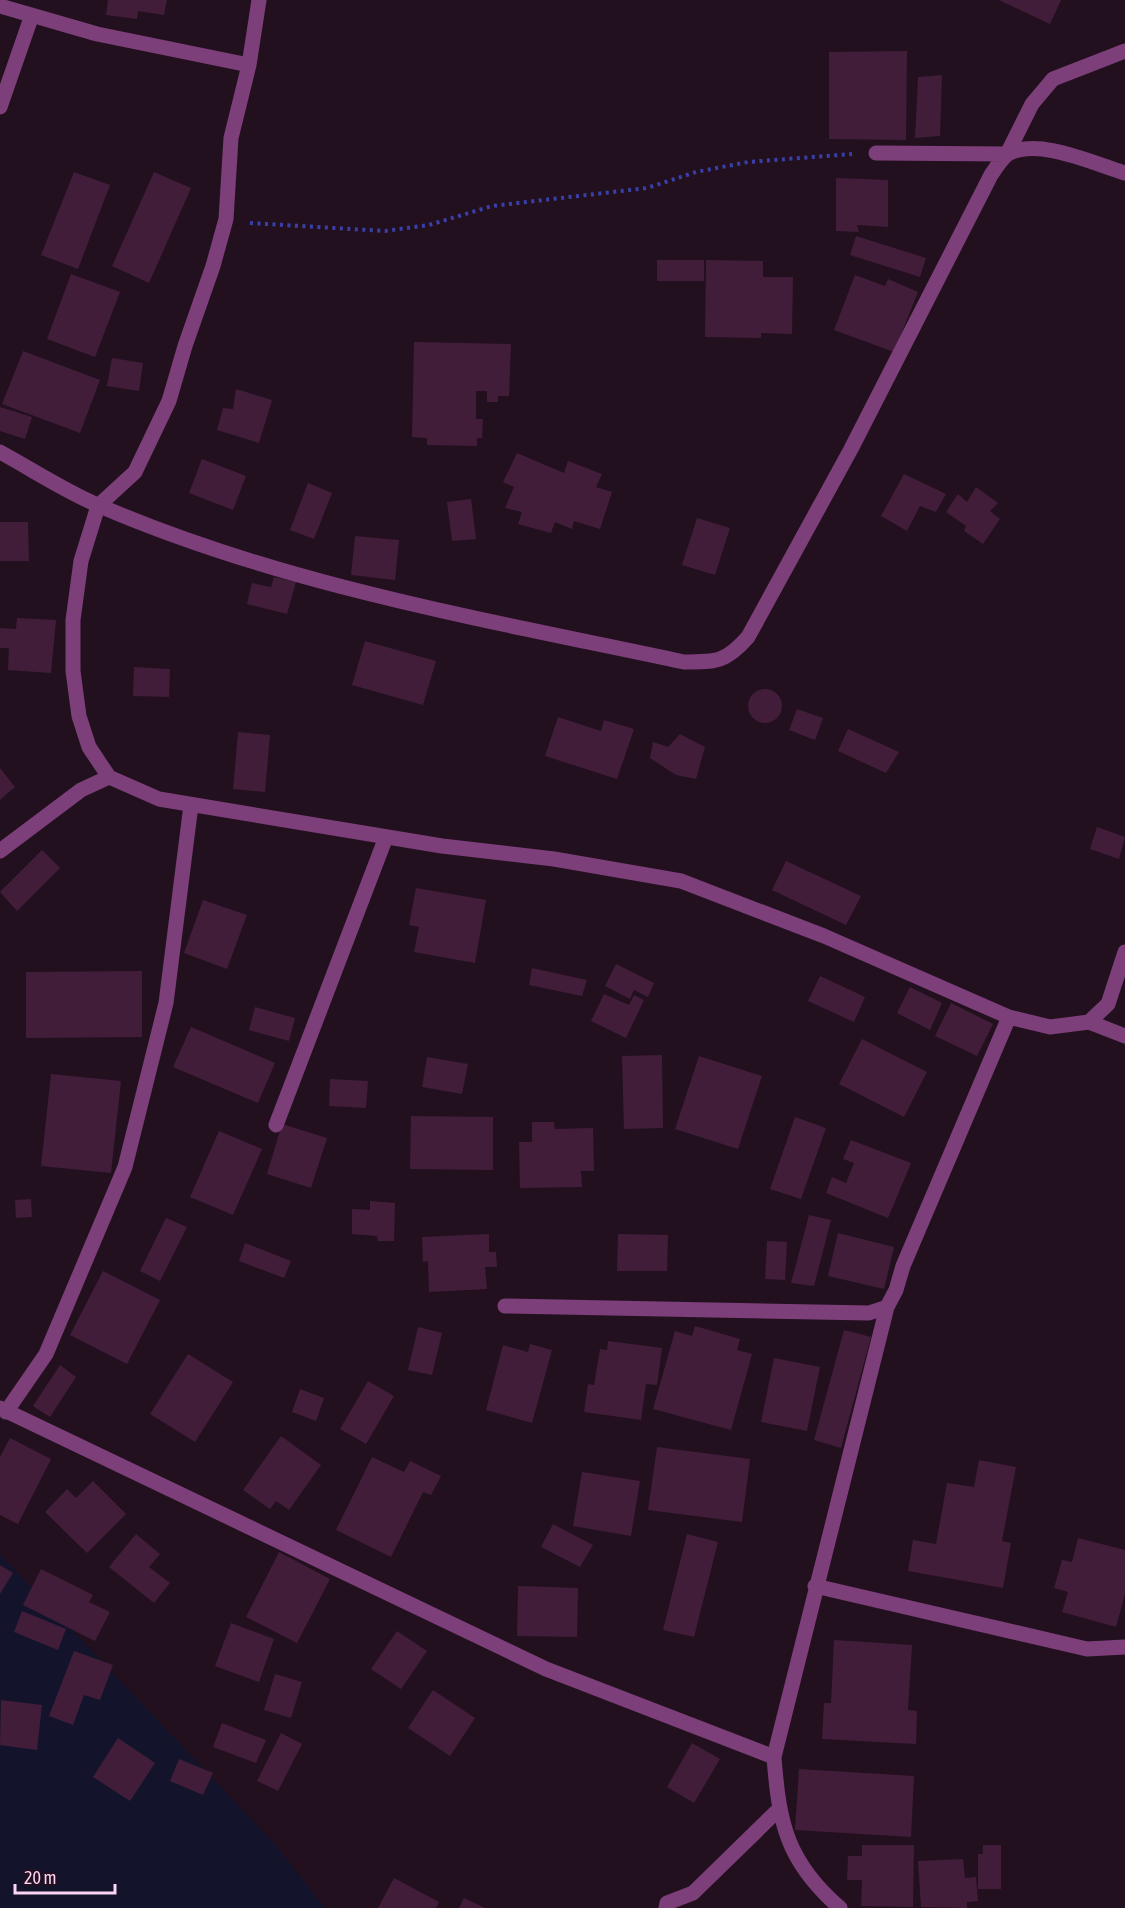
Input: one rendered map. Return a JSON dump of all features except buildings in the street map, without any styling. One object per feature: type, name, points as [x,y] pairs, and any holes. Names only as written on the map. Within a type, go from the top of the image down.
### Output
[{"type":"street","points":[[259,0],[249,65],[231,138],[226,219],[213,266],[185,346],[169,401],[135,471],[98,506],[81,561],[72,620],[73,671],[79,716],[89,747],[110,777],[159,799],[190,805],[386,837],[554,859],[681,881],[824,936],[1009,1017],[1050,1027],[1089,1022],[1125,1036]]},
{"type":"street","points":[[0,6],[118,39],[249,65]]},
{"type":"street","points":[[0,107],[32,15]]},
{"type":"street","points":[[0,452],[98,506],[232,554],[426,609],[684,662],[716,662],[733,654],[748,637],[851,448],[991,175],[1007,154],[1032,104],[1053,79],[1125,51]]},
{"type":"street","points":[[876,153],[1007,154],[1029,148],[1047,149],[1125,173]]},
{"type":"street","points":[[0,851],[81,790],[110,777]]},
{"type":"street","points":[[190,805],[166,1003],[124,1167],[46,1354],[3,1410],[320,1559],[546,1669],[774,1757]]},
{"type":"street","points":[[276,1125],[386,837]]},
{"type":"street","points":[[1089,1022],[1107,1004],[1125,952]]},
{"type":"street","points":[[840,1908],[824,1894],[796,1860],[778,1810],[774,1757],[886,1307],[896,1290],[907,1256],[1009,1017]]},
{"type":"street","points":[[505,1305],[869,1313],[886,1307]]},
{"type":"street","points":[[815,1586],[1087,1649],[1125,1647]]},
{"type":"street","points":[[666,1908],[667,1903],[693,1893],[778,1810]]},
{"type":"path","points":[[226,219],[256,224],[385,231],[429,225],[492,206],[646,188],[696,172],[748,162],[876,153]]},
{"type":"shaded area","points":[[0,1554],[274,1843],[325,1908],[0,1908]]}]
